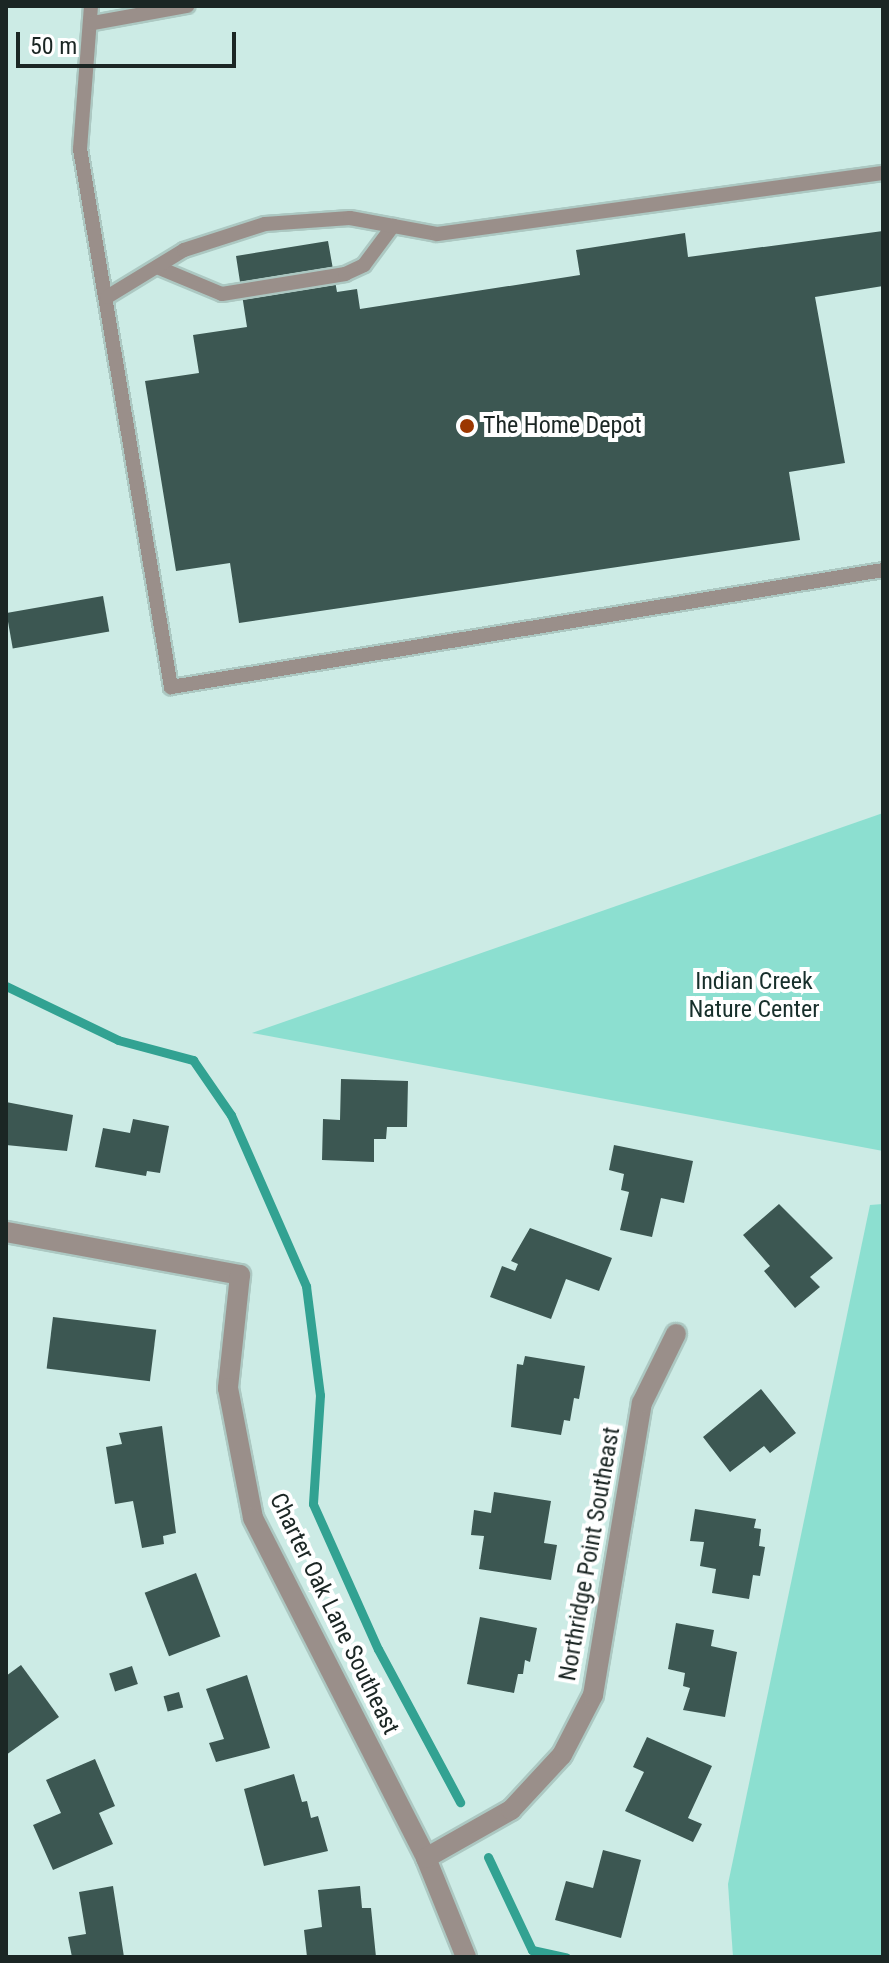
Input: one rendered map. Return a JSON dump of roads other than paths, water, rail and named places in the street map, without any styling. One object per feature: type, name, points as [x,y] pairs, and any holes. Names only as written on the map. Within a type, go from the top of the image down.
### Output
[{"type":"street","name":"Charter Oak Lane Southeast","points":[[6,1232],[240,1275],[228,1388],[253,1518],[426,1858],[466,1957]]},
{"type":"street","name":"Northridge Point Southeast","points":[[426,1858],[511,1810],[562,1755],[593,1695],[642,1403],[676,1334]]},
{"type":"lane","points":[[91,6],[93,23],[80,149],[171,687],[883,570]]},
{"type":"lane","points":[[93,23],[147,10],[187,6]]},
{"type":"lane","points":[[107,297],[184,250],[265,224],[350,218],[437,234],[883,173]]},
{"type":"lane","points":[[157,267],[222,294],[345,274],[364,265],[393,226]]},
{"type":"waterway","points":[[6,986],[118,1040],[193,1060],[231,1115],[306,1286],[320,1395],[313,1504],[378,1649],[460,1802]]},
{"type":"waterway","points":[[488,1857],[532,1950],[566,1957]]},
{"type":"place","name":"The Home Depot","points":[[467,426]]},
{"type":"park label","name":"Indian Creek Nature Center","points":[[754,996]]}]
